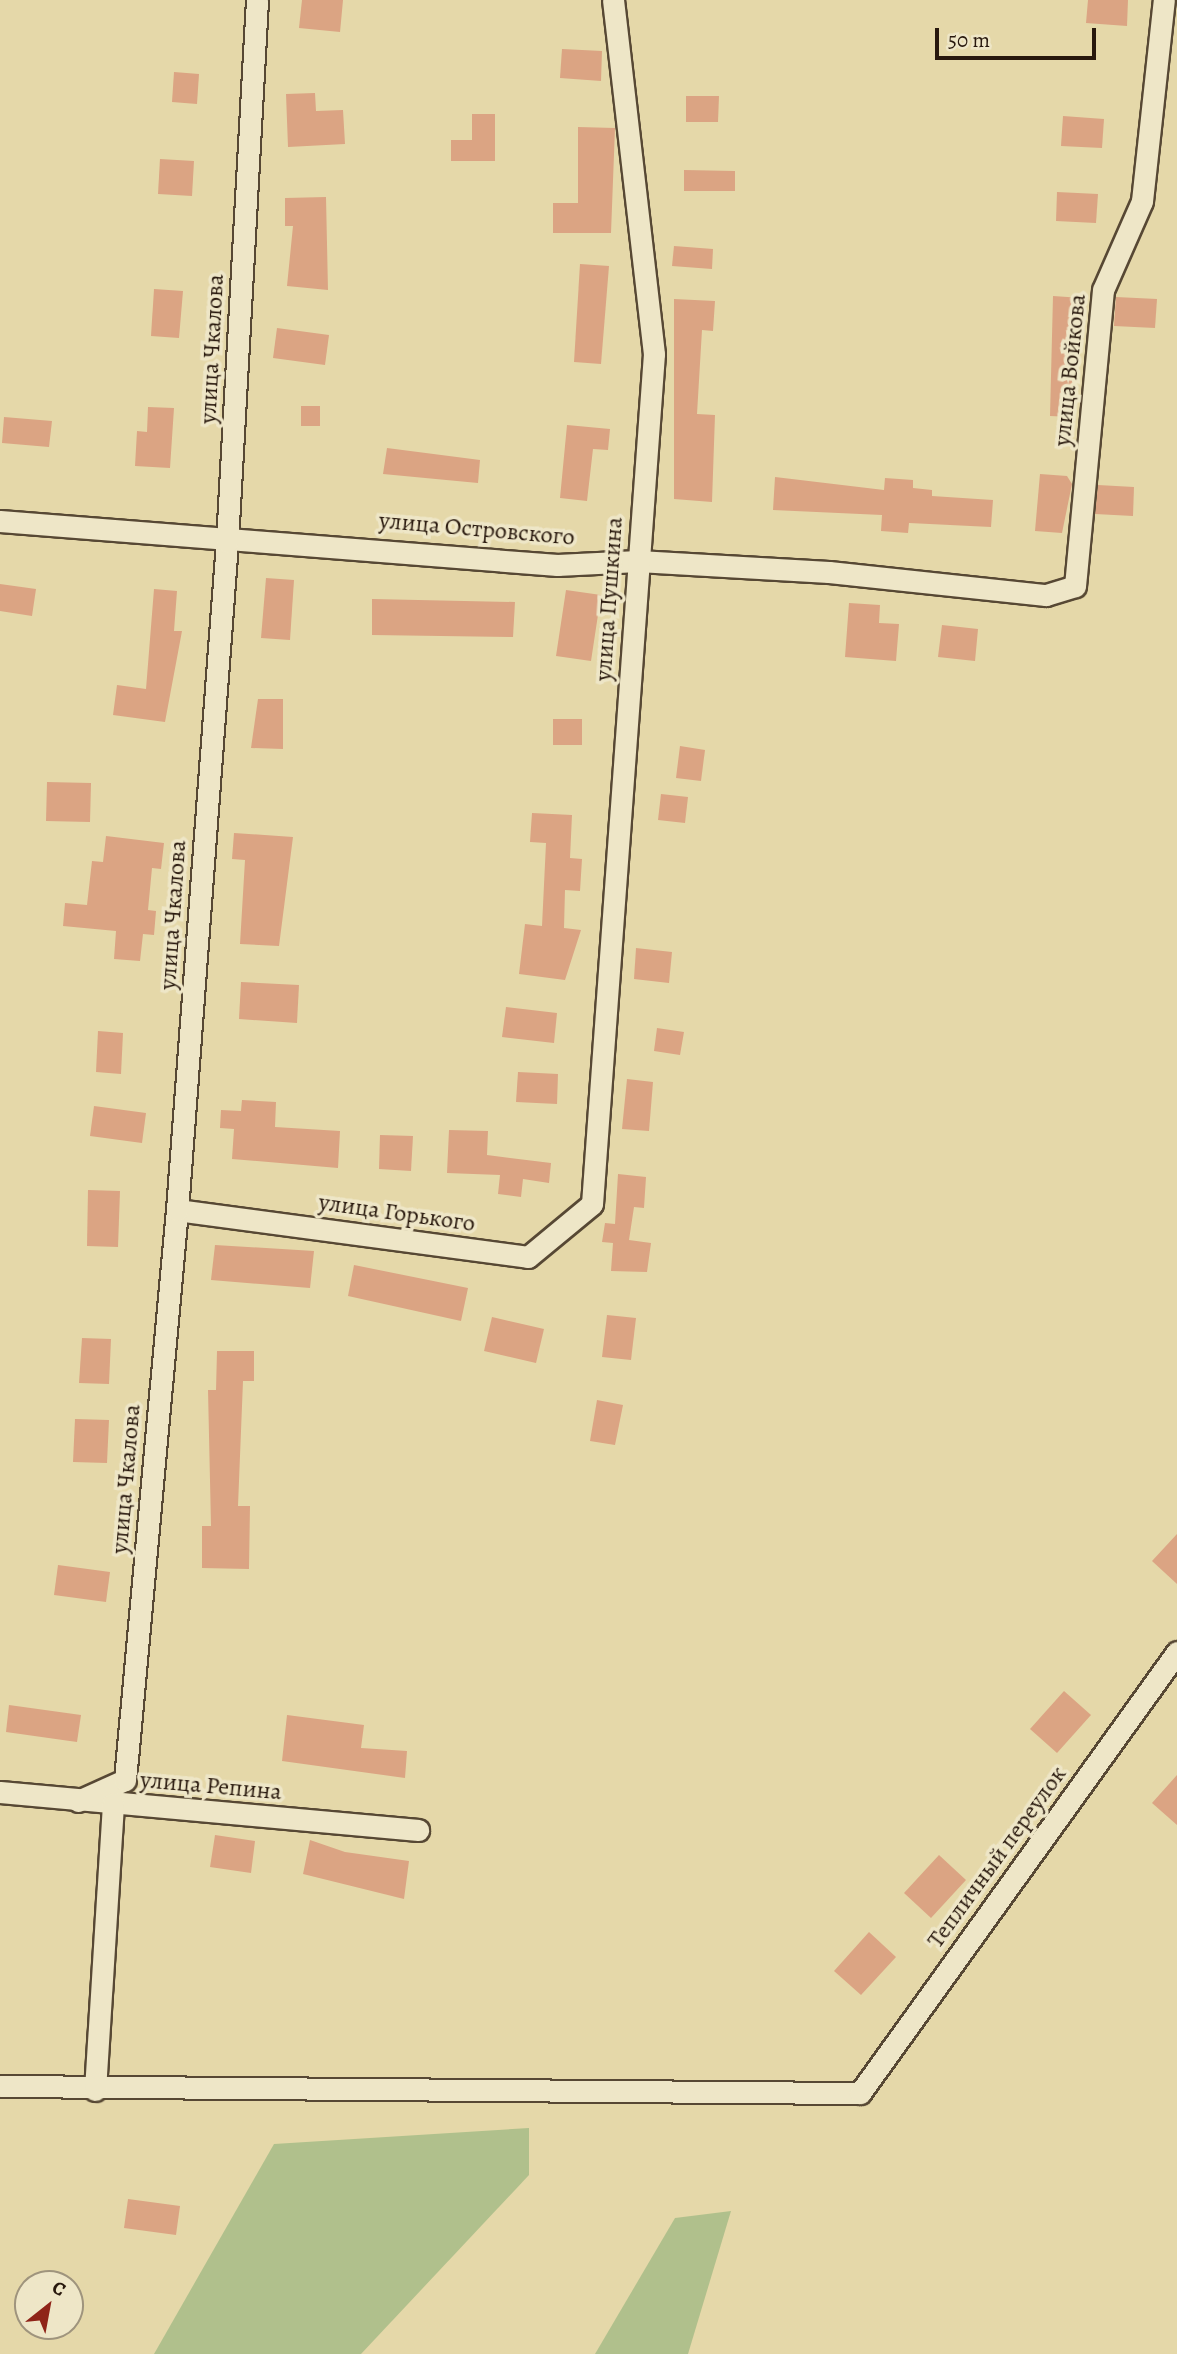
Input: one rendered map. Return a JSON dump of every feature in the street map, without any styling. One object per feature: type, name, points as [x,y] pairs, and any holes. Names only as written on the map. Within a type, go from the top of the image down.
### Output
[{"type":"street","name":"улица Чкалова","points":[[78,1801],[125,1780],[177,1210],[227,542],[257,0]]},
{"type":"street","name":"улица Пушкина","points":[[592,1204],[653,354],[613,0]]},
{"type":"street","name":"улица Войкова","points":[[1075,586],[1103,290],[1142,201],[1164,0]]},
{"type":"street","name":"улица Островского","points":[[0,521],[227,542],[375,546],[557,565],[638,561],[1046,595],[1075,586]]},
{"type":"street","name":"улица Горького","points":[[177,1210],[528,1257],[592,1204]]},
{"type":"street","name":"Тепличный переулок","points":[[95,2090],[860,2093],[1177,1652]]},
{"type":"street","name":"улица Репина","points":[[0,1792],[418,1830]]},
{"type":"street","points":[[0,2086],[95,2090],[113,1804]]},
{"type":"green space","points":[[529,2128],[529,2175],[361,2354],[154,2354],[274,2144]]},
{"type":"green space","points":[[731,2211],[688,2354],[595,2354],[675,2218]]},
{"type":"building","points":[[302,0],[343,0],[340,32],[299,28]]},
{"type":"building","points":[[1088,0],[1128,0],[1127,26],[1086,23]]},
{"type":"building","points":[[562,49],[602,51],[601,81],[560,78]]},
{"type":"building","points":[[174,72],[199,74],[197,104],[172,102]]},
{"type":"building","points":[[315,93],[316,111],[343,110],[345,144],[288,147],[286,94]]},
{"type":"building","points":[[686,96],[719,96],[718,122],[686,122]]},
{"type":"building","points":[[472,114],[495,114],[495,161],[451,161],[451,140],[472,140]]},
{"type":"building","points":[[1063,116],[1104,119],[1102,148],[1061,146]]},
{"type":"building","points":[[578,127],[615,128],[611,233],[553,233],[553,203],[578,203]]},
{"type":"building","points":[[160,159],[194,161],[192,196],[158,194]]},
{"type":"building","points":[[684,170],[735,171],[735,191],[684,191]]},
{"type":"building","points":[[1057,192],[1098,194],[1096,223],[1056,221]]},
{"type":"building","points":[[326,197],[328,290],[287,286],[293,226],[285,226],[285,198]]},
{"type":"building","points":[[674,246],[713,249],[712,269],[672,266]]},
{"type":"building","points":[[580,264],[609,266],[601,364],[574,362]]},
{"type":"building","points":[[154,289],[183,291],[179,338],[151,336]]},
{"type":"building","points":[[1053,296],[1082,298],[1073,417],[1050,416]]},
{"type":"building","points":[[1116,297],[1157,299],[1155,328],[1114,326]]},
{"type":"building","points":[[674,299],[715,301],[713,331],[702,330],[697,414],[715,415],[712,502],[674,499]]},
{"type":"building","points":[[277,328],[329,335],[325,365],[273,358]]},
{"type":"building","points":[[301,406],[320,406],[320,426],[301,426]]},
{"type":"building","points":[[148,407],[174,408],[170,468],[135,466],[137,431],[147,432]]},
{"type":"building","points":[[4,417],[52,421],[49,447],[2,443]]},
{"type":"building","points":[[567,425],[610,429],[608,450],[593,449],[587,501],[560,498]]},
{"type":"building","points":[[387,448],[480,460],[478,483],[383,474]]},
{"type":"building","points":[[1040,474],[1067,476],[1072,484],[1062,533],[1035,531]]},
{"type":"building","points":[[775,477],[884,490],[885,478],[913,480],[913,488],[932,490],[932,496],[993,500],[991,527],[909,523],[908,533],[881,531],[882,515],[773,510]]},
{"type":"building","points":[[1098,485],[1134,487],[1133,516],[1095,514]]},
{"type":"building","points":[[266,578],[294,580],[290,640],[261,638]]},
{"type":"building","points":[[0,584],[36,589],[32,616],[0,611]]},
{"type":"building","points":[[154,589],[177,591],[174,631],[182,631],[165,722],[113,715],[117,685],[146,689]]},
{"type":"building","points":[[566,590],[601,595],[591,661],[556,656]]},
{"type":"building","points":[[372,599],[515,602],[513,637],[372,635]]},
{"type":"building","points":[[849,603],[880,605],[879,623],[899,624],[896,661],[845,657]]},
{"type":"building","points":[[942,625],[978,629],[975,661],[938,657]]},
{"type":"building","points":[[258,699],[283,699],[283,749],[251,748]]},
{"type":"building","points":[[553,719],[582,719],[582,745],[553,745]]},
{"type":"building","points":[[680,746],[705,750],[701,781],[676,778]]},
{"type":"building","points":[[47,782],[91,783],[90,822],[46,821]]},
{"type":"building","points":[[661,794],[688,797],[685,823],[658,820]]},
{"type":"building","points":[[532,813],[572,815],[570,858],[582,859],[580,891],[565,890],[564,928],[581,930],[565,980],[519,974],[525,924],[542,926],[546,843],[530,842]]},
{"type":"building","points":[[234,833],[293,837],[279,946],[240,944],[245,860],[232,859]]},
{"type":"building","points":[[106,836],[164,843],[161,869],[152,868],[148,910],[156,911],[154,935],[143,934],[140,961],[114,959],[116,931],[63,926],[65,903],[87,905],[92,861],[103,862]]},
{"type":"building","points":[[636,948],[672,952],[669,983],[634,979]]},
{"type":"building","points":[[241,982],[299,985],[297,1023],[239,1019]]},
{"type":"building","points":[[506,1007],[557,1013],[554,1043],[502,1037]]},
{"type":"building","points":[[657,1028],[684,1032],[680,1055],[654,1051]]},
{"type":"building","points":[[98,1031],[123,1033],[121,1074],[96,1072]]},
{"type":"building","points":[[518,1072],[558,1074],[557,1104],[516,1102]]},
{"type":"building","points":[[627,1079],[653,1082],[649,1131],[622,1129]]},
{"type":"building","points":[[242,1100],[276,1102],[275,1127],[340,1131],[338,1168],[232,1159],[234,1129],[220,1128],[221,1110],[241,1111]]},
{"type":"building","points":[[94,1106],[146,1113],[142,1143],[90,1136]]},
{"type":"building","points":[[449,1130],[488,1131],[487,1155],[551,1163],[549,1183],[523,1179],[521,1197],[498,1194],[500,1175],[447,1173]]},
{"type":"building","points":[[380,1135],[413,1136],[411,1171],[379,1169]]},
{"type":"building","points":[[618,1174],[646,1177],[644,1208],[634,1207],[629,1240],[651,1243],[647,1272],[611,1271],[613,1243],[602,1242],[605,1223],[615,1224]]},
{"type":"building","points":[[88,1190],[120,1191],[118,1247],[87,1246]]},
{"type":"building","points":[[215,1245],[314,1251],[310,1288],[211,1280]]},
{"type":"building","points":[[354,1265],[468,1288],[461,1321],[348,1296]]},
{"type":"building","points":[[607,1315],[636,1318],[631,1360],[602,1357]]},
{"type":"building","points":[[492,1317],[544,1329],[536,1363],[484,1351]]},
{"type":"building","points":[[82,1338],[111,1339],[109,1384],[79,1383]]},
{"type":"building","points":[[217,1351],[254,1351],[254,1381],[243,1381],[238,1506],[250,1506],[249,1569],[202,1568],[202,1526],[211,1526],[208,1390],[216,1390]]},
{"type":"building","points":[[597,1400],[623,1405],[615,1445],[590,1441]]},
{"type":"building","points":[[75,1419],[109,1420],[107,1463],[73,1462]]},
{"type":"building","points":[[1177,1534],[1177,1584],[1152,1561]]},
{"type":"building","points":[[58,1565],[110,1572],[106,1602],[54,1595]]},
{"type":"building","points":[[1064,1691],[1091,1715],[1057,1753],[1030,1729]]},
{"type":"building","points":[[9,1705],[81,1715],[77,1742],[6,1732]]},
{"type":"building","points":[[287,1715],[364,1725],[361,1748],[407,1751],[405,1778],[282,1761]]},
{"type":"building","points":[[1177,1775],[1177,1825],[1152,1803]]},
{"type":"building","points":[[215,1835],[255,1841],[251,1873],[210,1867]]},
{"type":"building","points":[[310,1840],[345,1852],[409,1861],[404,1899],[303,1874]]},
{"type":"building","points":[[939,1855],[966,1880],[931,1918],[904,1893]]},
{"type":"building","points":[[869,1932],[896,1957],[861,1995],[834,1971]]},
{"type":"building","points":[[128,2199],[180,2206],[176,2235],[124,2228]]}]
